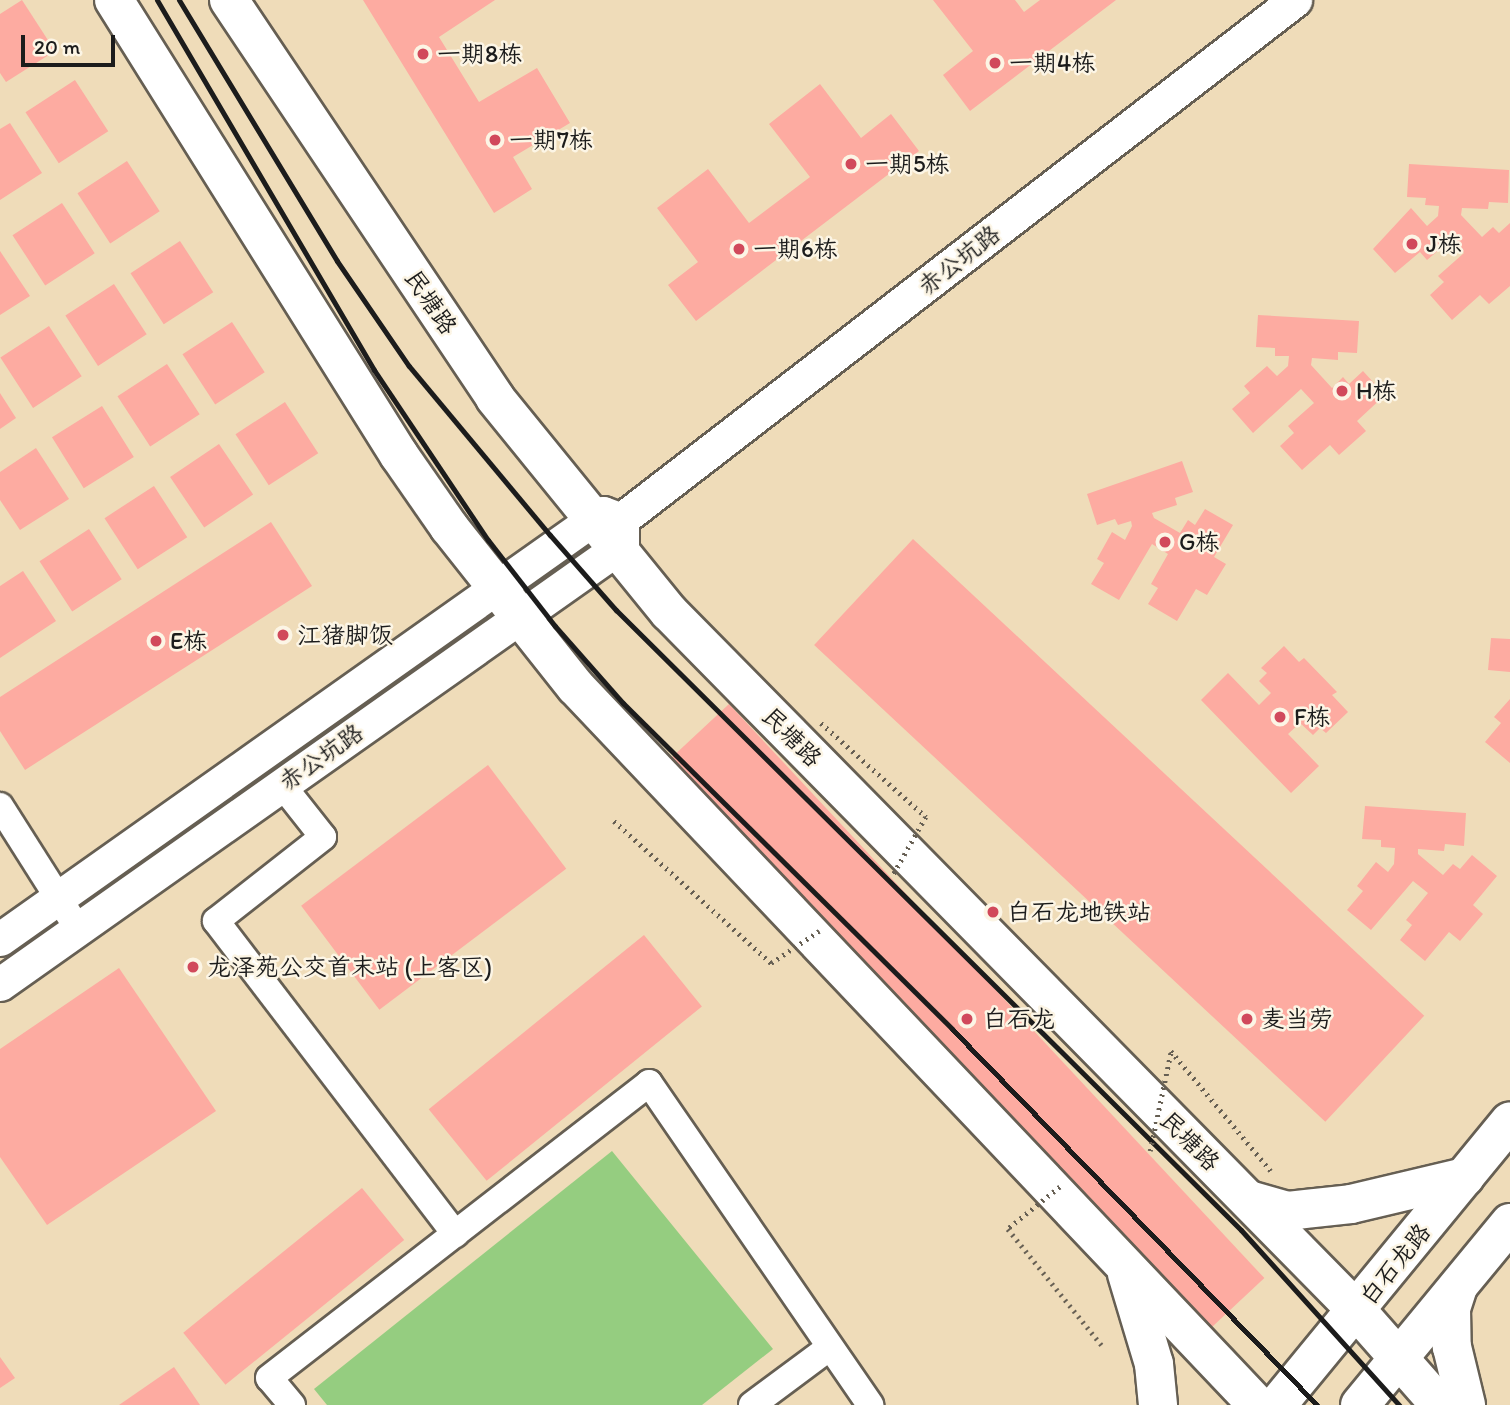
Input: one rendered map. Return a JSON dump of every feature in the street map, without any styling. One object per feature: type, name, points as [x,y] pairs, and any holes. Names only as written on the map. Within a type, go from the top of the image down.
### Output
[{"type":"main road","points":[[114,0],[399,455],[509,603],[576,687],[1257,1405]]},
{"type":"main road","name":"民塘路","points":[[229,0],[495,398],[611,529],[669,612],[1260,1186],[1357,1311],[1440,1405]]},
{"type":"main road","name":"白石龙路","points":[[1277,1405],[1357,1311],[1510,1121]]},
{"type":"main road","points":[[1260,1186],[1288,1211],[1351,1204],[1465,1177]]},
{"type":"main road","points":[[1360,1405],[1510,1223]]},
{"type":"main road","points":[[1125,1266],[1154,1364],[1158,1405]]},
{"type":"main road","points":[[1458,1287],[1451,1308],[1451,1347],[1466,1405]]},
{"type":"street","name":"赤公坑路","points":[[0,940],[59,898],[509,603],[611,529],[1295,0]]},
{"type":"street","name":"赤公坑路","points":[[0,984],[282,785],[509,603]]},
{"type":"street","points":[[282,785],[323,837],[216,921],[455,1234]]},
{"type":"street","points":[[0,806],[78,929]]},
{"type":"street","points":[[292,1405],[269,1378],[649,1083],[870,1405]]},
{"type":"street","points":[[752,1405],[830,1347]]},
{"type":"path","points":[[821,723],[926,817],[892,877]]},
{"type":"path","points":[[614,821],[771,963],[819,931]]},
{"type":"path","points":[[1150,1151],[1171,1051],[1260,1186]]},
{"type":"path","points":[[1060,1186],[1008,1229],[1105,1349]]},
{"type":"green space","points":[[612,1151],[773,1349],[702,1405],[327,1405],[314,1389]]},
{"type":"building","points":[[22,0],[55,51],[6,82],[0,73],[0,14]]},
{"type":"building","name":"一期7栋","points":[[363,0],[495,0],[439,37],[479,102],[537,68],[570,123],[513,157],[532,189],[494,213]]},
{"type":"building","name":"一期4栋","points":[[933,0],[1015,0],[1024,12],[1040,0],[1116,0],[970,111],[943,75],[973,51]]},
{"type":"building","points":[[75,80],[108,131],[59,163],[26,112]]},
{"type":"building","points":[[820,84],[861,138],[891,114],[919,151],[696,321],[668,285],[698,262],[657,208],[708,169],[749,223],[810,177],[769,124]]},
{"type":"building","points":[[10,123],[42,173],[0,200],[0,129]]},
{"type":"building","points":[[127,161],[160,211],[110,243],[78,193]]},
{"type":"building","name":"J栋","points":[[1409,164],[1509,170],[1508,203],[1489,202],[1488,209],[1462,208],[1461,215],[1482,237],[1493,227],[1499,233],[1510,223],[1510,286],[1489,304],[1480,295],[1452,320],[1430,295],[1444,282],[1438,276],[1464,253],[1452,239],[1427,260],[1420,252],[1395,273],[1373,249],[1411,208],[1427,226],[1438,216],[1439,206],[1425,205],[1426,198],[1407,197]]},
{"type":"building","points":[[62,203],[95,253],[45,285],[13,235]]},
{"type":"building","points":[[180,241],[213,292],[164,324],[131,273]]},
{"type":"building","points":[[0,251],[30,296],[0,315]]},
{"type":"building","points":[[114,284],[147,334],[98,366],[65,316]]},
{"type":"building","name":"H栋","points":[[1258,315],[1359,321],[1357,353],[1338,352],[1338,360],[1312,358],[1311,365],[1332,388],[1343,377],[1349,384],[1363,371],[1385,395],[1357,421],[1366,431],[1339,455],[1330,445],[1302,470],[1280,446],[1294,433],[1288,426],[1314,403],[1301,389],[1253,433],[1232,409],[1250,393],[1244,386],[1267,366],[1277,376],[1288,366],[1289,356],[1275,356],[1275,348],[1256,347]]},
{"type":"building","points":[[232,322],[265,372],[215,404],[183,354]]},
{"type":"building","points":[[49,326],[82,376],[33,408],[0,358]]},
{"type":"building","points":[[167,364],[200,414],[150,446],[118,396]]},
{"type":"building","points":[[0,393],[16,418],[0,429]]},
{"type":"building","points":[[285,402],[318,453],[269,485],[236,434]]},
{"type":"building","points":[[102,406],[134,457],[84,488],[52,437]]},
{"type":"building","points":[[219,444],[253,495],[204,528],[170,477]]},
{"type":"building","points":[[36,448],[69,499],[20,530],[0,500],[0,472]]},
{"type":"building","name":"G栋","points":[[1182,461],[1193,492],[1175,498],[1177,505],[1152,513],[1154,518],[1180,533],[1188,520],[1195,525],[1205,509],[1233,525],[1214,557],[1226,564],[1207,595],[1196,589],[1177,621],[1148,604],[1158,588],[1151,584],[1168,554],[1152,544],[1119,600],[1091,584],[1104,563],[1097,559],[1112,532],[1125,540],[1132,526],[1131,521],[1118,525],[1115,519],[1097,525],[1087,494]]},
{"type":"building","points":[[154,486],[187,537],[138,569],[105,518]]},
{"type":"building","name":"E栋","points":[[271,522],[312,586],[25,770],[0,731],[0,697]]},
{"type":"building","points":[[89,529],[122,579],[72,611],[40,561]]},
{"type":"building","points":[[913,539],[1424,1016],[1325,1122],[814,645]]},
{"type":"building","points":[[23,571],[56,621],[0,658],[0,586]]},
{"type":"building","points":[[1491,638],[1510,639],[1510,672],[1488,670]]},
{"type":"building","name":"F栋","points":[[1284,646],[1299,662],[1304,658],[1337,692],[1332,695],[1348,712],[1326,733],[1320,728],[1313,735],[1300,723],[1288,734],[1319,766],[1291,793],[1201,700],[1228,673],[1259,705],[1271,693],[1259,681],[1267,673],[1261,668]]},
{"type":"building","points":[[1510,699],[1510,763],[1485,742],[1501,723],[1494,717]]},
{"type":"building","points":[[729,704],[1264,1278],[1198,1340],[662,766]]},
{"type":"building","points":[[488,765],[566,869],[379,1010],[301,906]]},
{"type":"building","points":[[1365,806],[1466,813],[1464,846],[1445,844],[1444,851],[1418,849],[1418,854],[1443,875],[1453,864],[1460,869],[1472,855],[1497,876],[1473,905],[1483,914],[1460,941],[1449,932],[1425,961],[1400,940],[1412,925],[1406,920],[1428,893],[1413,881],[1371,930],[1347,910],[1363,891],[1357,886],[1376,862],[1388,872],[1394,864],[1395,848],[1381,847],[1381,840],[1362,839]]},
{"type":"building","points":[[644,935],[702,1006],[487,1181],[429,1109]]},
{"type":"building","points":[[119,968],[216,1111],[47,1225],[0,1157],[0,1049]]},
{"type":"building","points":[[362,1188],[404,1240],[225,1385],[183,1333]]},
{"type":"building","points":[[0,1357],[15,1378],[0,1388]]},
{"type":"building","points":[[174,1367],[200,1405],[119,1405]]},
{"type":"railway","points":[[157,0],[374,370],[488,540],[555,626],[623,703],[952,1029],[1317,1405]]},
{"type":"railway","points":[[179,0],[337,261],[409,366],[550,535],[616,610],[1241,1230],[1399,1405]]},
{"type":"place","name":"一期8栋","points":[[423,54]]},
{"type":"place","name":"一期4栋","points":[[995,63]]},
{"type":"place","name":"一期7栋","points":[[495,140]]},
{"type":"place","name":"一期5栋","points":[[851,164]]},
{"type":"place","name":"J栋","points":[[1412,244]]},
{"type":"place","name":"一期6栋","points":[[739,249]]},
{"type":"place","name":"H栋","points":[[1342,391]]},
{"type":"place","name":"G栋","points":[[1165,542]]},
{"type":"place","name":"江猪脚饭","points":[[283,635]]},
{"type":"place","name":"E栋","points":[[156,641]]},
{"type":"place","name":"F栋","points":[[1280,717]]},
{"type":"place","name":"白石龙地铁站","points":[[993,912]]},
{"type":"place","name":"龙泽苑公交首末站 (上客区)","points":[[193,967]]},
{"type":"place","name":"白石龙","points":[[967,1019]]},
{"type":"place","name":"麦当劳","points":[[1247,1019]]}]
